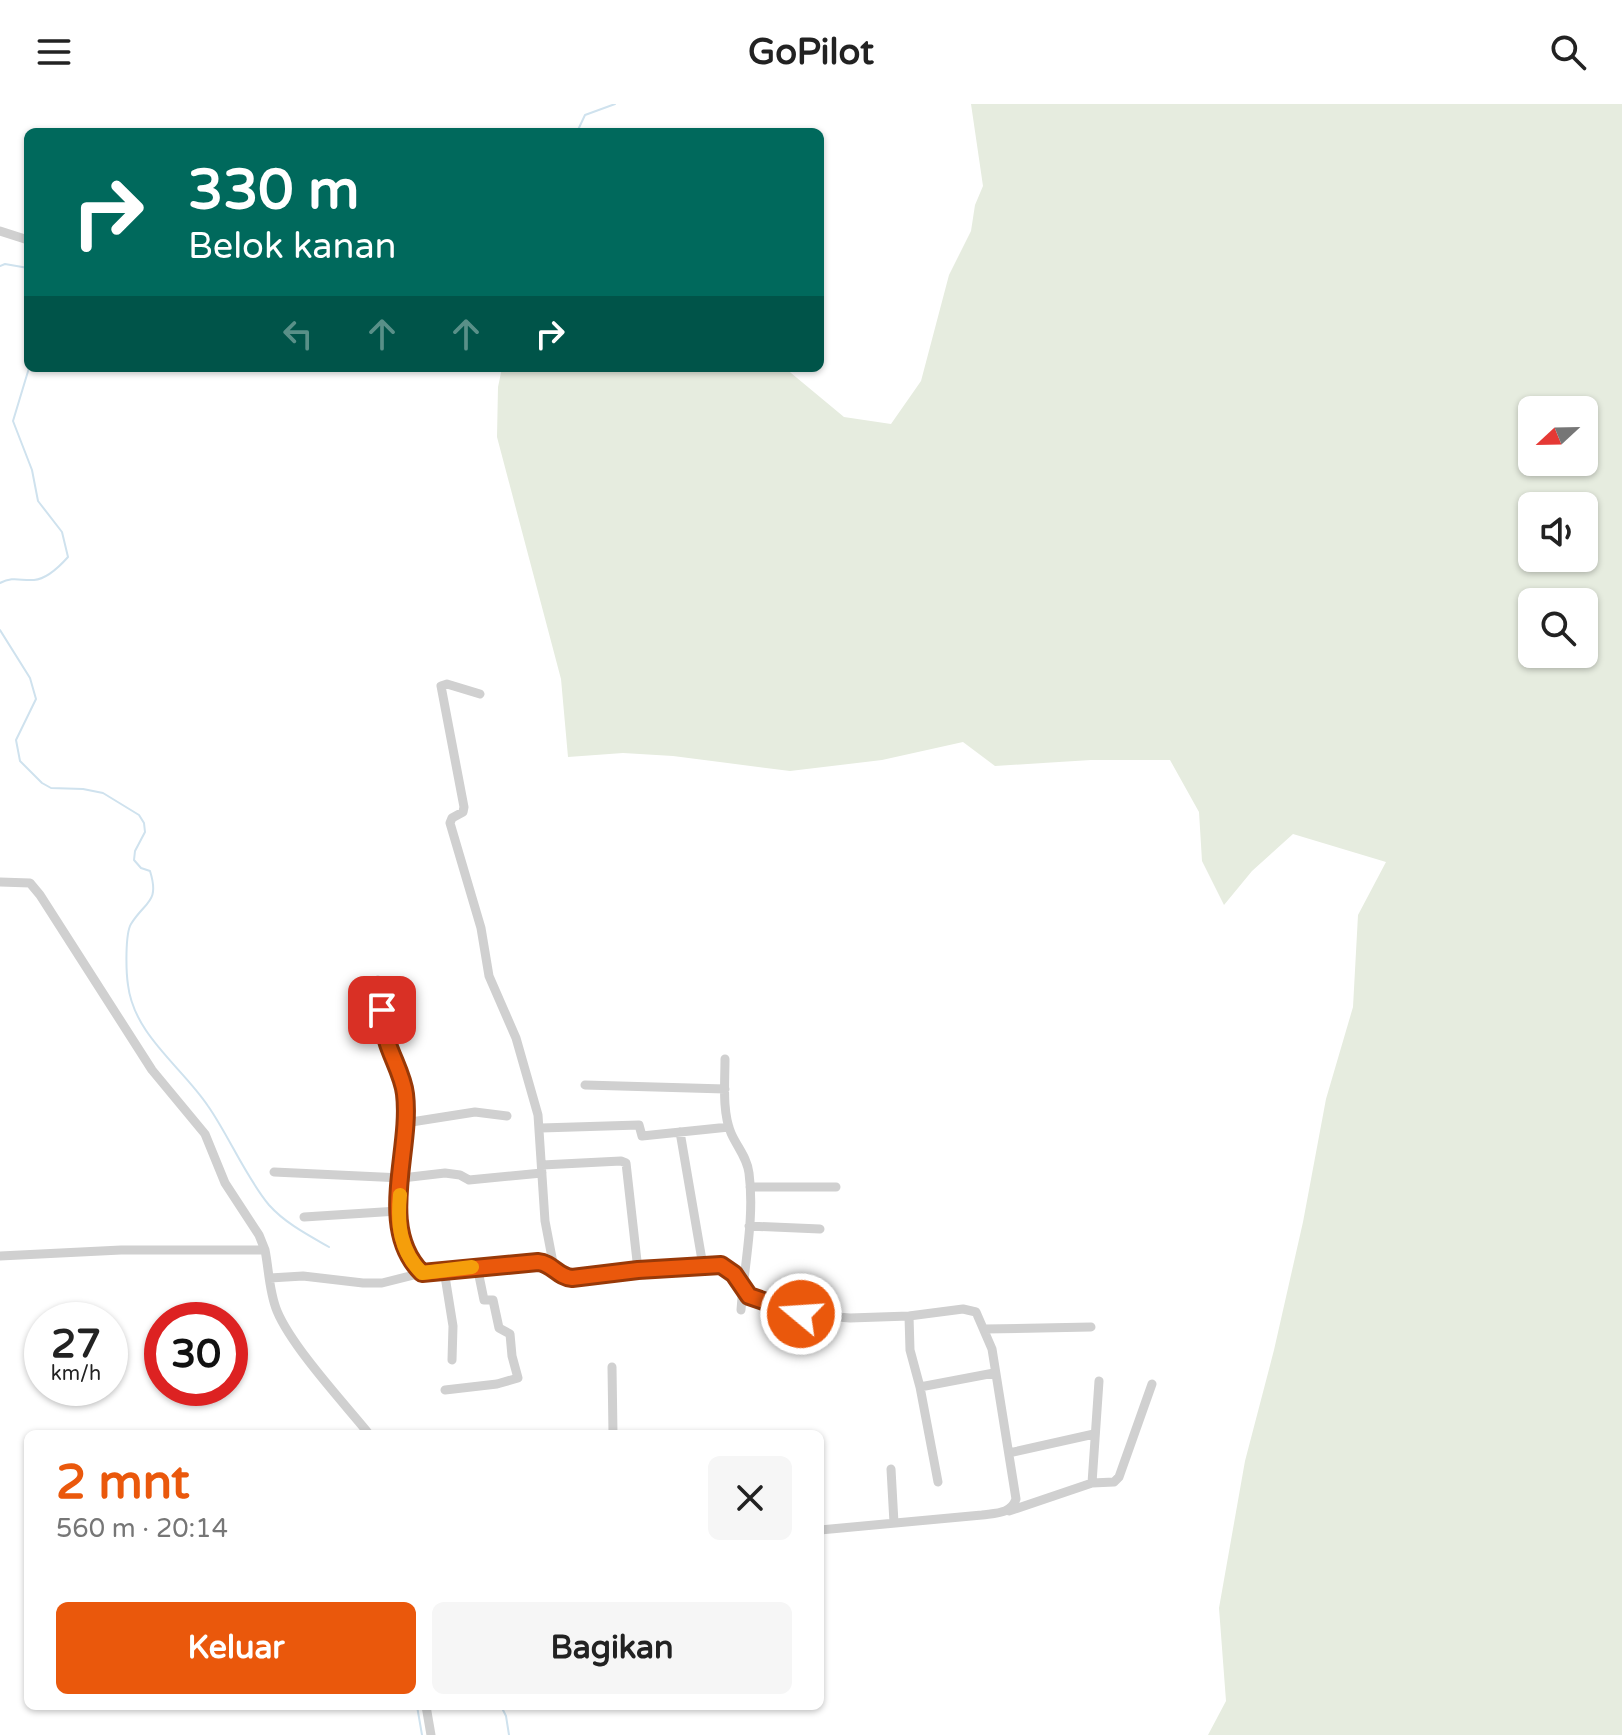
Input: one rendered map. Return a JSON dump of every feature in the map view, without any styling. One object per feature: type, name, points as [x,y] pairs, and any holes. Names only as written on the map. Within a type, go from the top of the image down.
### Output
[{"type":"street","points":[[0,231],[24,239]]},
{"type":"street","points":[[480,694],[447,684],[441,686],[464,807],[463,812],[452,818],[450,823],[481,928],[489,976],[516,1038],[541,1128],[545,1221],[554,1268]]},
{"type":"street","points":[[0,882],[30,883],[40,895],[152,1070],[205,1134],[225,1183],[259,1235],[278,1314],[301,1349],[366,1430]]},
{"type":"street","points":[[378,980],[387,1040],[405,1092],[398,1211],[403,1247],[422,1273]]},
{"type":"street","points":[[725,1059],[729,1127],[747,1164],[750,1187],[741,1310]]},
{"type":"street","points":[[585,1085],[725,1089]]},
{"type":"street","points":[[405,1123],[475,1112],[507,1116]]},
{"type":"street","points":[[541,1128],[639,1125],[642,1136],[729,1127]]},
{"type":"street","points":[[680,1132],[703,1266]]},
{"type":"street","points":[[274,1172],[402,1178],[445,1173],[469,1180],[621,1161],[630,1167],[638,1270]]},
{"type":"street","points":[[750,1187],[836,1187]]},
{"type":"street","points":[[304,1217],[398,1211]]},
{"type":"street","points":[[749,1226],[820,1229]]},
{"type":"street","points":[[0,1256],[121,1250],[265,1250]]},
{"type":"street","points":[[270,1278],[303,1276],[372,1283],[444,1270],[538,1262],[554,1268],[562,1276],[572,1278],[638,1270],[728,1267],[753,1298],[801,1314],[836,1318],[972,1310],[985,1329],[992,1349],[1016,1499],[1014,1506],[1005,1511]]},
{"type":"street","points":[[445,1390],[497,1384],[518,1378],[510,1334],[499,1328],[493,1300],[484,1300],[477,1266]]},
{"type":"street","points":[[444,1270],[453,1326],[452,1360]]},
{"type":"street","points":[[909,1316],[910,1350],[938,1482]]},
{"type":"street","points":[[985,1329],[1091,1327]]},
{"type":"street","points":[[612,1367],[613,1430]]},
{"type":"street","points":[[920,1387],[994,1373]]},
{"type":"street","points":[[1092,1483],[1099,1381]]},
{"type":"street","points":[[824,1530],[1005,1511],[1092,1483],[1114,1482],[1119,1477],[1152,1384]]},
{"type":"street","points":[[1009,1453],[1094,1434]]},
{"type":"street","points":[[891,1469],[894,1523]]},
{"type":"street","points":[[427,1710],[431,1735]]},
{"type":"shaded area","points":[[971,104],[1622,104],[1622,1735],[1208,1735],[1226,1701],[1219,1608],[1245,1461],[1303,1222],[1326,1099],[1353,1007],[1358,915],[1386,862],[1293,834],[1252,871],[1224,905],[1202,861],[1199,812],[1170,760],[1091,760],[995,766],[963,742],[882,760],[790,771],[673,756],[623,753],[568,757],[561,679],[497,437],[501,372],[790,372],[844,417],[891,424],[921,381],[949,275],[971,231],[975,205],[983,186]]},
{"type":"waterway","points":[[579,128],[585,115],[615,104]]},
{"type":"waterway","points":[[0,266],[24,267]]},
{"type":"waterway","points":[[0,583],[13,579],[39,579],[68,557],[62,532],[38,501],[32,470],[13,421],[28,372]]},
{"type":"waterway","points":[[0,630],[30,678],[36,699],[16,740],[20,761],[51,788],[103,793],[139,815],[144,823],[145,832],[134,860],[141,868],[150,871],[153,890],[150,901],[131,924],[126,953],[128,985],[139,1020],[208,1106],[252,1182],[269,1205],[289,1223],[329,1247]]},
{"type":"waterway","points":[[418,1710],[422,1735]]},
{"type":"waterway","points":[[503,1710],[509,1735]]},
{"type":"slow traffic","points":[[400,1195],[398,1211],[403,1247],[422,1273],[472,1267]]},
{"type":"route","points":[[382,1010],[387,1040],[405,1092],[398,1211],[400,1234],[412,1263],[422,1273],[545,1262],[562,1276],[572,1278],[721,1265],[728,1267],[749,1296],[801,1314]]}]
